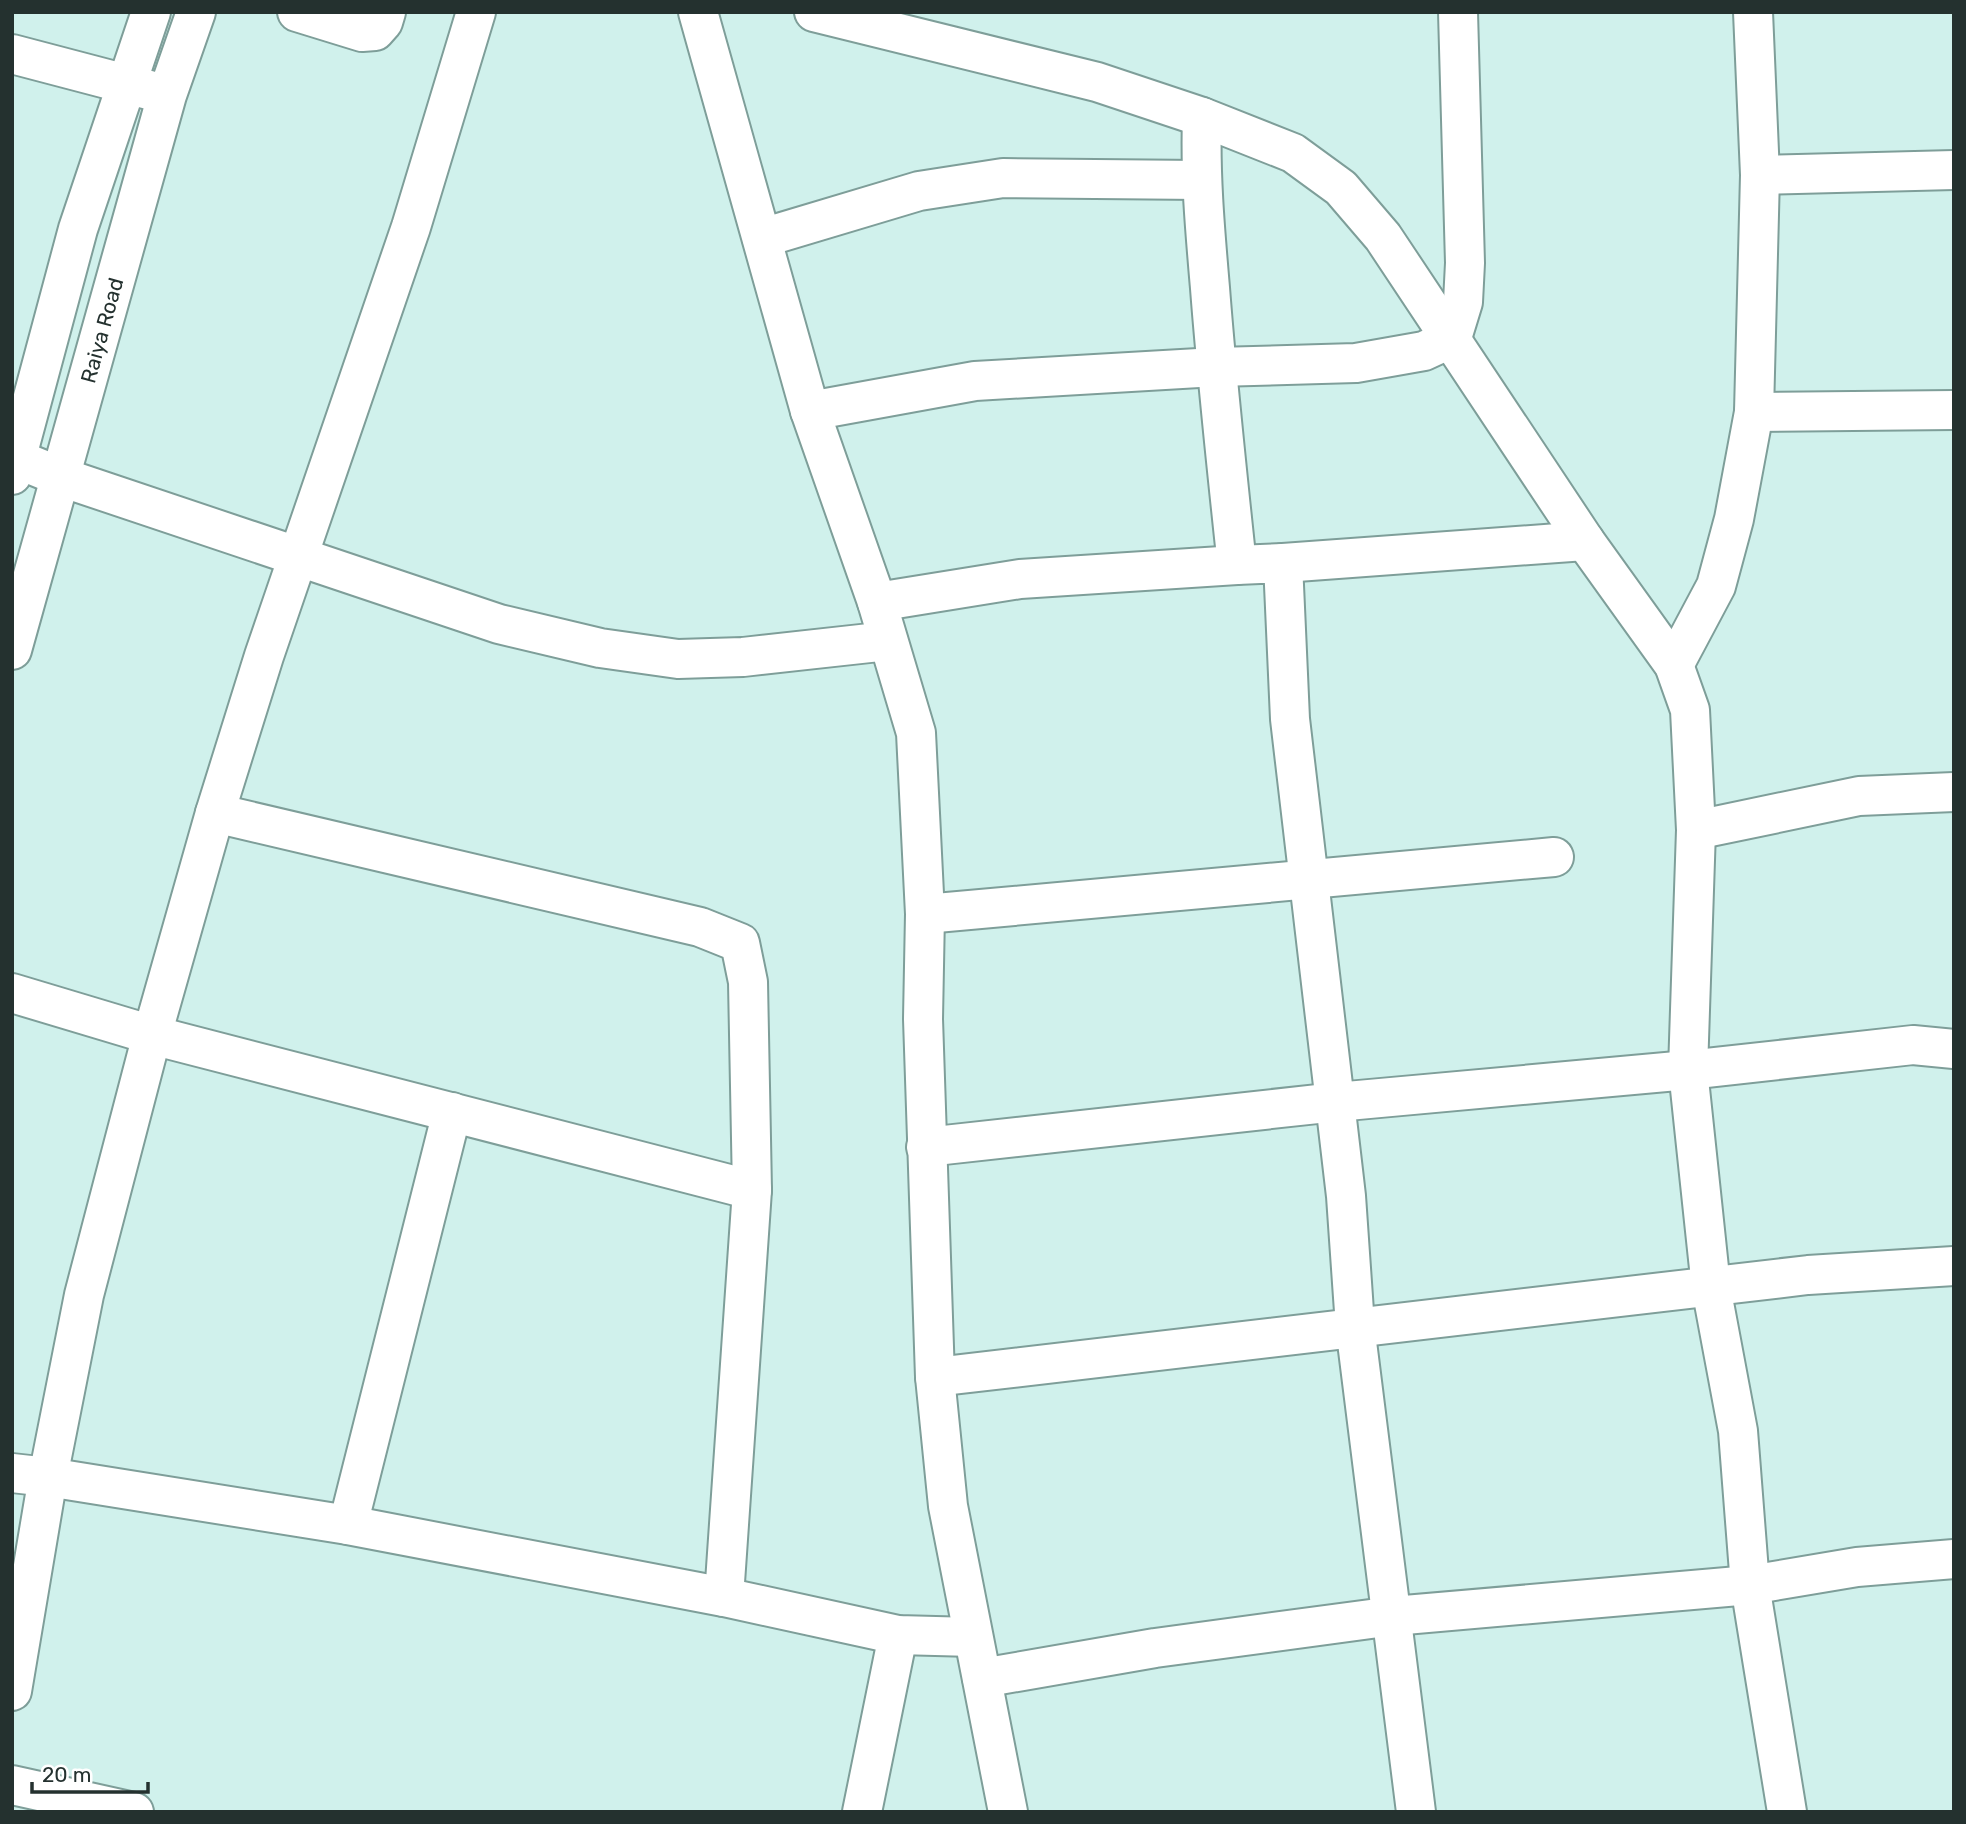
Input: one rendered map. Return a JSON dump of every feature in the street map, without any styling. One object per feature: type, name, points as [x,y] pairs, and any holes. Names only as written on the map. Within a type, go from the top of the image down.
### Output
[{"type":"street","points":[[150,12],[78,229],[14,467],[61,477],[499,624],[613,650],[678,659],[743,657],[888,641]]},
{"type":"street","name":"Raiya Road","points":[[12,650],[167,95],[196,12]]},
{"type":"street","points":[[297,12],[362,32],[375,31],[383,22],[386,12]]},
{"type":"street","points":[[12,1691],[30,1475],[84,1295],[152,1035],[215,813],[264,656],[411,227],[476,12]]},
{"type":"street","points":[[698,12],[810,411],[877,603],[916,733],[925,914],[923,1018],[934,1377],[948,1506],[1008,1812]]},
{"type":"street","points":[[814,12],[1097,82],[1202,117],[1293,153],[1341,188],[1383,237],[1585,541],[1674,665],[1690,709],[1696,830],[1688,1070],[1711,1287],[1738,1431],[1751,1585],[1787,1812]]},
{"type":"street","points":[[810,411],[975,381],[1216,367],[1356,363],[1424,351],[1452,338],[1464,302],[1465,263],[1458,12]]},
{"type":"street","points":[[1674,665],[1716,586],[1734,519],[1754,412],[1760,175],[1754,12]]},
{"type":"street","points":[[12,54],[167,95]]},
{"type":"street","points":[[1202,117],[1202,180],[1216,367],[1237,565]]},
{"type":"street","points":[[1760,175],[1954,170]]},
{"type":"street","points":[[762,238],[919,191],[1003,178],[1202,180]]},
{"type":"street","points":[[1754,412],[1954,410]]},
{"type":"street","points":[[877,603],[1020,579],[1585,541]]},
{"type":"street","points":[[1283,563],[1290,719],[1336,1102],[1355,1326],[1416,1812]]},
{"type":"street","points":[[1696,830],[1859,796],[1954,792]]},
{"type":"street","points":[[215,813],[700,927],[740,943],[748,982],[752,1190],[724,1598]]},
{"type":"street","points":[[925,914],[1554,857]]},
{"type":"street","points":[[12,993],[152,1035],[752,1190]]},
{"type":"street","points":[[926,1147],[1336,1102],[1688,1070],[1913,1045],[1954,1049]]},
{"type":"street","points":[[348,1525],[452,1112]]},
{"type":"street","points":[[934,1377],[1808,1275],[1954,1266]]},
{"type":"street","points":[[30,1475],[348,1525],[724,1598],[898,1635],[973,1637]]},
{"type":"street","points":[[982,1678],[1155,1648],[1393,1616],[1751,1585],[1857,1567],[1954,1559]]},
{"type":"street","points":[[862,1812],[898,1635]]},
{"type":"street","points":[[12,1785],[134,1812]]}]
